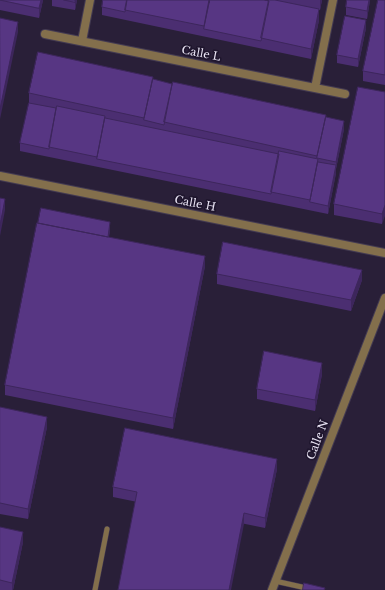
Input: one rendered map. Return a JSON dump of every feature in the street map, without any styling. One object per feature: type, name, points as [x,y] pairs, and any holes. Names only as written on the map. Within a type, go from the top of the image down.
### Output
[{"type":"street","points":[[82,41],[90,0]]},
{"type":"street","points":[[315,88],[333,0]]},
{"type":"street","name":"Calle L","points":[[45,34],[345,94]]},
{"type":"street","name":"Calle H","points":[[0,176],[385,253]]},
{"type":"street","name":"Calle N","points":[[272,590],[385,298]]},
{"type":"lane","points":[[95,590],[108,529]]},
{"type":"lane","points":[[275,581],[298,588],[314,590]]},
{"type":"building","points":[[0,0],[41,0],[39,8]]},
{"type":"building","points":[[64,0],[75,0],[75,2]]},
{"type":"building","points":[[103,0],[127,0],[125,12],[102,7]]},
{"type":"building","points":[[127,0],[209,0],[204,26],[125,10]]},
{"type":"building","points":[[210,0],[269,1],[261,41],[204,29]]},
{"type":"building","points":[[269,0],[319,9],[311,49],[261,38]]},
{"type":"building","points":[[347,0],[369,0],[367,11],[346,7]]},
{"type":"building","points":[[378,0],[385,0],[385,75],[363,71]]},
{"type":"building","points":[[345,16],[366,20],[358,59],[337,55]]},
{"type":"building","points":[[0,18],[18,22],[0,109]]},
{"type":"building","points":[[38,52],[153,77],[144,118],[29,93]]},
{"type":"building","points":[[153,79],[172,84],[164,125],[144,120]]},
{"type":"building","points":[[173,82],[326,115],[317,156],[164,122]]},
{"type":"building","points":[[358,87],[385,92],[385,205],[382,214],[334,204]]},
{"type":"building","points":[[29,103],[56,108],[49,149],[20,143]]},
{"type":"building","points":[[57,106],[105,116],[97,157],[49,147]]},
{"type":"building","points":[[326,117],[344,121],[336,162],[317,158]]},
{"type":"building","points":[[105,118],[279,154],[271,194],[97,159]]},
{"type":"building","points":[[279,151],[318,159],[310,200],[271,192]]},
{"type":"building","points":[[318,162],[336,165],[328,206],[310,202]]},
{"type":"building","points":[[0,198],[5,199],[0,225]]},
{"type":"building","points":[[41,208],[110,222],[108,237],[38,223]]},
{"type":"building","points":[[37,223],[205,256],[173,418],[5,385]]},
{"type":"building","points":[[223,242],[362,270],[351,300],[217,274]]},
{"type":"building","points":[[264,351],[322,363],[315,400],[257,389]]},
{"type":"building","points":[[0,407],[47,417],[28,509],[0,503]]},
{"type":"building","points":[[125,428],[277,459],[265,518],[244,513],[229,590],[118,590],[137,492],[113,487]]},
{"type":"building","points":[[0,527],[23,532],[12,583],[0,580]]},
{"type":"building","points":[[304,583],[325,588],[324,590],[303,590]]}]
